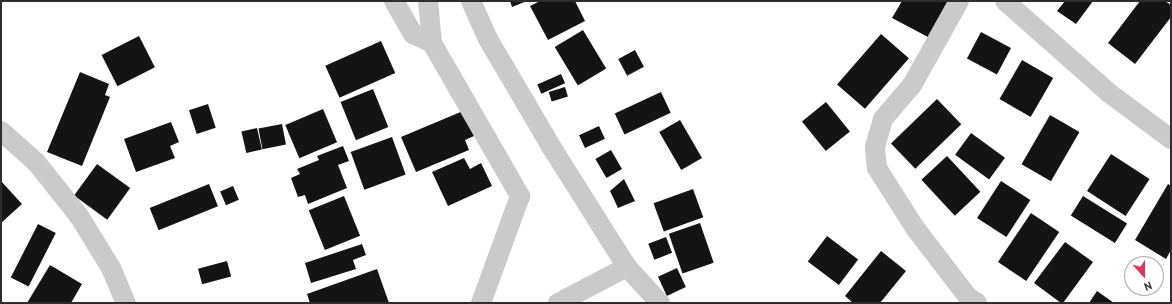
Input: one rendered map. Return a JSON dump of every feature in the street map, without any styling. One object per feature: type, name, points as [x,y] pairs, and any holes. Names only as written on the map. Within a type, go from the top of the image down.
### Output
[{"type":"street","points":[[394,1],[413,34],[432,43]]},
{"type":"street","points":[[428,1],[432,43],[520,196],[481,303]]},
{"type":"street","points":[[471,1],[488,39],[552,148],[627,267],[660,303]]},
{"type":"street","points":[[959,1],[912,84],[883,119],[875,147],[878,168],[915,228],[968,297],[977,303]]},
{"type":"street","points":[[1005,1],[1108,93],[1171,139]]},
{"type":"street","points":[[1,131],[36,162],[80,216],[111,268],[126,303]]},
{"type":"street","points":[[558,303],[627,267]]},
{"type":"building","points":[[510,1],[527,1],[512,7]]},
{"type":"building","points":[[540,1],[575,1],[585,21],[548,40],[530,6]]},
{"type":"building","points":[[902,1],[948,1],[928,37],[892,18]]},
{"type":"building","points":[[1065,1],[1093,1],[1076,24],[1057,11]]},
{"type":"building","points":[[1140,1],[1165,1],[1171,5],[1171,17],[1135,64],[1108,43]]},
{"type":"building","points":[[583,30],[606,69],[578,86],[555,47]]},
{"type":"building","points":[[981,32],[1011,48],[997,74],[967,58]]},
{"type":"building","points":[[881,34],[909,58],[865,109],[837,85]]},
{"type":"building","points":[[139,36],[155,67],[117,86],[102,55]]},
{"type":"building","points":[[381,41],[395,73],[340,98],[325,66]]},
{"type":"building","points":[[635,50],[644,67],[627,76],[618,59]]},
{"type":"building","points":[[1022,60],[1053,78],[1031,117],[1000,99]]},
{"type":"building","points":[[80,72],[109,84],[105,95],[110,97],[82,166],[47,152]]},
{"type":"building","points":[[561,74],[565,83],[541,94],[537,85]]},
{"type":"building","points":[[565,87],[568,97],[552,102],[549,92]]},
{"type":"building","points":[[373,89],[388,127],[356,140],[341,102]]},
{"type":"building","points":[[661,92],[671,113],[624,134],[615,114]]},
{"type":"building","points":[[937,99],[961,124],[915,169],[891,143]]},
{"type":"building","points":[[826,102],[850,132],[826,151],[802,122]]},
{"type":"building","points":[[208,104],[216,128],[197,134],[189,110]]},
{"type":"building","points":[[323,109],[337,142],[299,158],[285,125]]},
{"type":"building","points":[[463,111],[474,136],[465,140],[469,150],[416,172],[401,137]]},
{"type":"building","points":[[1050,115],[1079,132],[1051,181],[1022,164]]},
{"type":"building","points":[[680,120],[702,158],[681,170],[659,132]]},
{"type":"building","points":[[171,122],[179,142],[170,146],[175,158],[136,172],[124,139]]},
{"type":"building","points":[[282,124],[286,145],[262,149],[258,129]]},
{"type":"building","points":[[599,126],[605,139],[585,148],[579,135]]},
{"type":"building","points":[[257,128],[262,149],[246,153],[241,132]]},
{"type":"building","points":[[971,133],[1005,158],[989,180],[955,155]]},
{"type":"building","points":[[392,137],[406,175],[364,190],[351,152]]},
{"type":"building","points":[[343,146],[349,161],[338,165],[347,188],[308,204],[305,195],[298,197],[291,178],[300,174],[297,169],[319,160],[317,156]]},
{"type":"building","points":[[611,150],[622,169],[606,178],[595,159]]},
{"type":"building","points":[[1111,154],[1150,179],[1126,216],[1087,191]]},
{"type":"building","points":[[947,156],[980,192],[955,216],[921,180]]},
{"type":"building","points":[[464,158],[470,169],[481,163],[492,186],[448,206],[432,172]]},
{"type":"building","points":[[97,164],[130,188],[107,220],[74,196]]},
{"type":"building","points":[[624,179],[635,201],[618,208],[610,191]]},
{"type":"building","points":[[1,181],[22,204],[1,223]]},
{"type":"building","points":[[1001,181],[1030,200],[1006,237],[977,218]]},
{"type":"building","points":[[209,184],[218,206],[159,230],[150,208]]},
{"type":"building","points":[[1168,184],[1171,186],[1171,250],[1166,259],[1164,256],[1161,256],[1135,240]]},
{"type":"building","points":[[233,186],[239,200],[226,205],[220,191]]},
{"type":"building","points":[[693,189],[703,217],[664,232],[654,203]]},
{"type":"building","points":[[344,196],[360,236],[325,250],[309,210]]},
{"type":"building","points":[[1083,196],[1127,224],[1115,243],[1071,216]]},
{"type":"building","points":[[1031,213],[1059,232],[1026,281],[998,262]]},
{"type":"building","points":[[700,223],[714,263],[682,273],[669,234]]},
{"type":"building","points":[[38,224],[56,233],[29,287],[11,277]]},
{"type":"building","points":[[827,236],[858,259],[839,285],[808,262]]},
{"type":"building","points":[[666,237],[672,253],[654,260],[648,244]]},
{"type":"building","points":[[1065,242],[1093,262],[1063,303],[1061,303],[1034,283]]},
{"type":"building","points":[[362,244],[366,255],[353,260],[356,269],[311,283],[305,263]]},
{"type":"building","points":[[881,251],[906,271],[880,303],[853,303],[845,296]]},
{"type":"building","points":[[227,261],[231,276],[202,284],[198,269]]},
{"type":"building","points":[[50,265],[82,284],[71,303],[27,303]]},
{"type":"building","points":[[677,268],[686,287],[667,296],[658,277]]},
{"type":"building","points":[[377,269],[389,303],[310,303],[307,294]]},
{"type":"building","points":[[1097,291],[1114,303],[1089,303]]}]
